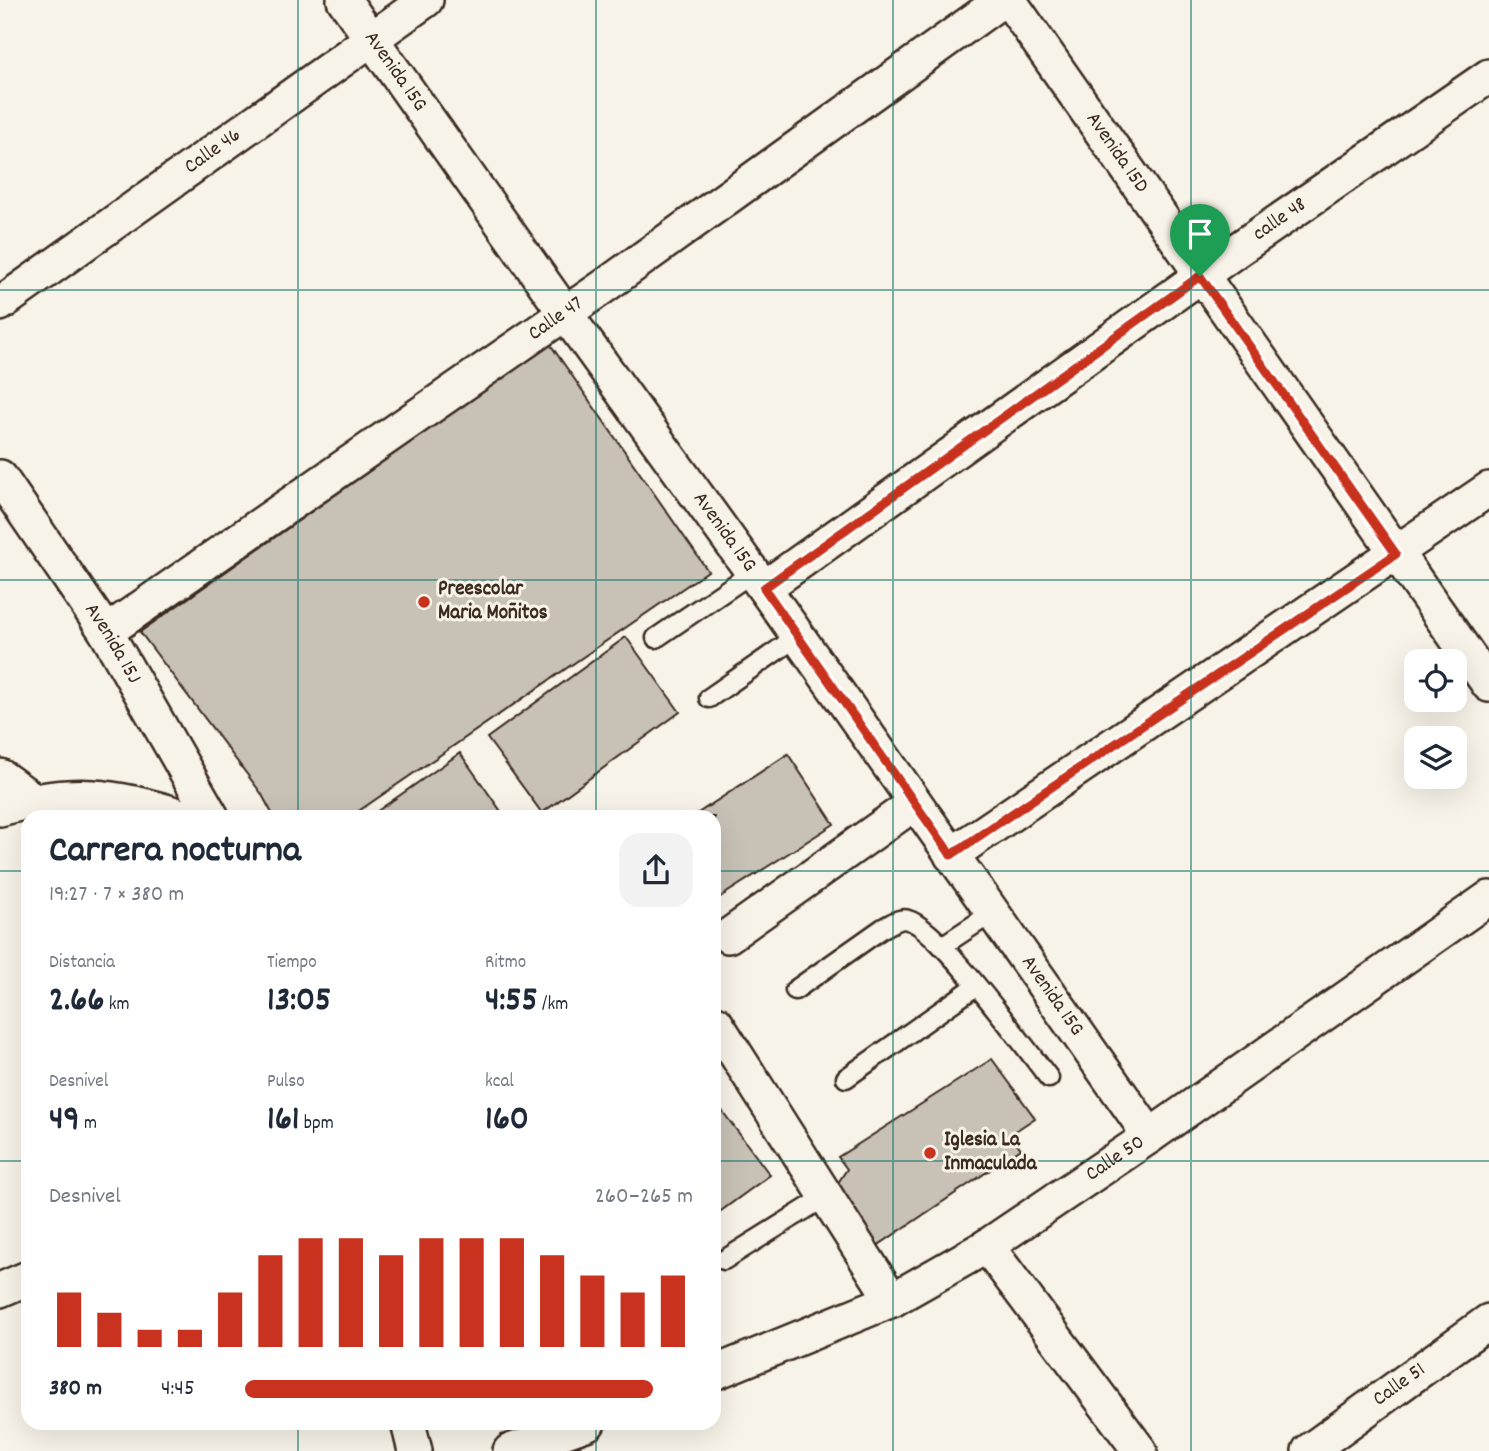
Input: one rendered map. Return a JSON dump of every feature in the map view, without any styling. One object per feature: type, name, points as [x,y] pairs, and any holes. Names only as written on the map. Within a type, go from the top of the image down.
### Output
[{"type":"street","name":"Avenida 15G","points":[[344,0],[565,313],[759,580],[1150,1136]]},
{"type":"street","name":"Calle 46","points":[[0,304],[426,0]]},
{"type":"street","name":"Calle 47","points":[[106,632],[565,313],[1002,0]]},
{"type":"street","name":"Avenida 15D","points":[[1009,0],[1489,685]]},
{"type":"street","name":"calle 48","points":[[759,580],[1489,76]]},
{"type":"street","name":"Avenida 15J","points":[[0,477],[106,632],[208,810]]},
{"type":"street","points":[[951,855],[1489,489]]},
{"type":"street","points":[[8,800],[74,795],[107,796],[164,810]]},
{"type":"street","points":[[728,936],[915,803]]},
{"type":"street","name":"Calle 50","points":[[721,1370],[892,1300],[987,1246],[1150,1136],[1489,898]]},
{"type":"street","points":[[721,1031],[892,1300]]},
{"type":"street","points":[[987,1246],[1140,1451]]},
{"type":"street","points":[[0,1290],[21,1281]]},
{"type":"street","name":"Calle 51","points":[[1309,1451],[1489,1321]]},
{"type":"street","points":[[410,1430],[415,1451]]},
{"type":"street","points":[[510,1451],[573,1432]]},
{"type":"lane","points":[[656,638],[759,580]]},
{"type":"lane","points":[[709,698],[798,636]]},
{"type":"lane","points":[[942,946],[992,913]]},
{"type":"lane","points":[[795,990],[883,928],[899,920],[912,921],[942,946],[1049,1078]]},
{"type":"lane","points":[[846,1077],[976,986]]},
{"type":"lane","points":[[724,1261],[825,1197]]},
{"type":"building","name":"Preescolar Maria Moñitos","points":[[550,344],[708,571],[360,810],[270,810],[261,793],[140,632]]},
{"type":"building","points":[[626,637],[680,712],[546,810],[540,810],[487,738]]},
{"type":"building","points":[[460,753],[500,810],[379,810]]},
{"type":"building","points":[[788,754],[834,824],[721,897],[721,810],[703,810]]},
{"type":"building","name":"Iglesia La Inmaculada","points":[[992,1059],[1035,1118],[1011,1134],[1021,1149],[877,1246],[836,1186],[847,1169],[838,1157]]},
{"type":"building","points":[[721,1109],[770,1175],[721,1211]]},
{"type":"place","name":"Preescolar Maria Moñitos","points":[[424,602]]},
{"type":"place","name":"Iglesia La Inmaculada","points":[[930,1153]]},
{"type":"route","points":[[1200,276],[1396,554],[951,855],[764,588],[1200,276]]}]
